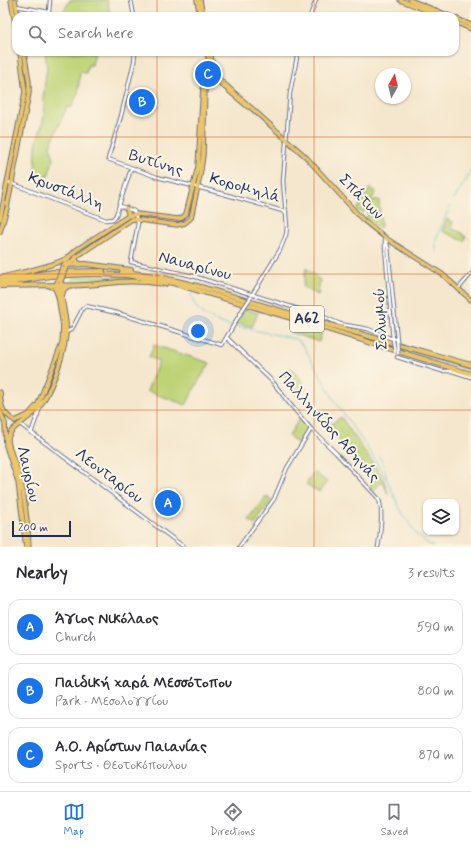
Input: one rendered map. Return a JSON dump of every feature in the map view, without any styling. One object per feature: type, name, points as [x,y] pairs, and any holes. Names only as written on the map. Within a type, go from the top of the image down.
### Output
[{"type":"highway","points":[[0,279],[65,260],[69,257]]},
{"type":"highway","points":[[76,257],[76,261],[80,264]]},
{"type":"highway","points":[[57,262],[65,266],[80,264],[158,275],[177,281]]},
{"type":"highway","name":"Α62","points":[[0,279],[53,272],[89,271],[146,274],[177,281],[390,344],[471,365]]},
{"type":"highway","name":"Α62","points":[[0,285],[58,275],[106,274],[126,275],[166,282],[194,288],[212,295],[330,329],[471,375]]},
{"type":"highway","points":[[0,285],[48,285],[59,283],[69,286],[90,286],[123,282],[149,282],[180,286],[212,295]]},
{"type":"highway","points":[[48,285],[55,288],[60,296]]},
{"type":"highway","points":[[60,296],[63,290],[69,286]]},
{"type":"main road","points":[[11,0],[16,12]]},
{"type":"main road","points":[[15,0],[15,12]]},
{"type":"main road","points":[[199,0],[201,12]]},
{"type":"main road","points":[[400,0],[431,12]]},
{"type":"main road","points":[[410,0],[440,12]]},
{"type":"main road","points":[[459,20],[471,25]]},
{"type":"main road","points":[[459,24],[471,29]]},
{"type":"main road","points":[[0,219],[10,182],[24,92],[20,56]]},
{"type":"main road","points":[[0,232],[29,93],[29,82],[25,56]]},
{"type":"main road","points":[[210,56],[214,75]]},
{"type":"main road","points":[[65,266],[127,222],[147,220],[177,225],[186,222],[192,216],[203,155],[205,90],[207,83],[214,75]]},
{"type":"main road","points":[[0,392],[7,416],[15,421],[32,414],[40,400],[62,344],[64,326],[59,283],[69,257],[76,250],[128,216],[135,214],[177,219],[182,218],[187,212],[199,161],[202,90],[204,84],[214,75]]},
{"type":"main road","name":"Σπάτων","points":[[214,75],[306,157],[362,219],[385,238],[442,274],[471,300]]},
{"type":"main road","points":[[126,208],[128,216]]},
{"type":"main road","points":[[14,430],[40,407],[62,355],[67,332],[66,320],[60,296]]},
{"type":"main road","name":"Λαυρίου","points":[[0,411],[8,431],[14,430]]},
{"type":"main road","points":[[5,426],[7,420],[10,419]]},
{"type":"main road","name":"Λαυρίου","points":[[15,421],[16,425],[14,430],[9,435],[8,442],[21,485],[28,547]]},
{"type":"main road","name":"Λαυρίου","points":[[5,426],[4,436],[18,485],[28,547]]},
{"type":"street","points":[[14,6],[49,12],[50,0]]},
{"type":"street","points":[[130,0],[133,12]]},
{"type":"street","points":[[312,12],[316,0]]},
{"type":"street","name":"Βυτίνης","points":[[135,56],[121,116],[108,159],[131,169],[198,187]]},
{"type":"street","points":[[67,332],[72,329],[84,307],[117,313],[222,344],[282,247],[286,234],[286,212],[283,180],[291,88],[297,56]]},
{"type":"street","points":[[131,169],[120,206],[135,214],[137,221]]},
{"type":"street","name":"Κρυστάλλη","points":[[10,182],[53,198],[104,220],[113,219],[116,217],[120,206]]},
{"type":"street","name":"Κορομηλά","points":[[198,187],[286,212]]},
{"type":"street","name":"Ναυαρίνου","points":[[137,221],[131,262],[193,276],[324,317],[340,324],[368,329],[393,340]]},
{"type":"street","name":"Σολωμού","points":[[385,238],[393,340],[397,357],[442,371],[471,375]]},
{"type":"street","name":"Σολωμού","points":[[385,238],[388,247],[397,340],[396,353]]},
{"type":"street","points":[[458,289],[471,274]]},
{"type":"street","name":"Παλληνίδος Αθηνάς","points":[[227,338],[272,381],[311,429],[336,453],[378,498],[380,504],[378,547]]},
{"type":"street","points":[[31,433],[40,407]]},
{"type":"street","points":[[32,414],[36,417],[36,420]]},
{"type":"street","name":"Λεονταρίου","points":[[20,424],[184,547]]},
{"type":"street","points":[[239,547],[274,499],[288,468],[311,429]]},
{"type":"green space","points":[[70,0],[107,0],[110,12],[63,12]]},
{"type":"green space","points":[[46,56],[94,56],[92,65],[88,65],[86,73],[80,72],[78,93],[71,108],[67,107],[50,146],[54,158],[48,176],[42,180],[35,176],[36,145],[43,121],[43,97],[47,68]]},
{"type":"green space","points":[[370,188],[376,192],[363,213],[357,210]]},
{"type":"green space","points":[[373,200],[379,200],[381,227],[378,228],[366,219]]},
{"type":"green space","points":[[447,219],[453,222],[451,228],[462,233],[466,237],[464,241],[442,231]]},
{"type":"green space","points":[[306,268],[320,280],[318,295],[303,287]]},
{"type":"green space","points":[[73,277],[122,277],[155,282],[118,281],[73,283]]},
{"type":"green space","points":[[249,304],[471,368],[471,371]]},
{"type":"green space","points":[[245,309],[258,313],[252,327],[236,323]]},
{"type":"green space","points":[[291,322],[322,332],[319,342],[289,332]]},
{"type":"green space","points":[[154,345],[210,363],[186,405],[147,391],[159,361],[149,357]]},
{"type":"green space","points":[[290,368],[298,375],[306,389],[296,394],[284,374]]},
{"type":"green space","points":[[300,417],[310,429],[300,446],[289,436]]},
{"type":"green space","points":[[341,417],[383,478],[389,496],[382,481],[373,492],[369,488],[372,481],[370,473],[340,441],[330,425]]},
{"type":"green space","points":[[314,472],[327,482],[319,492],[306,484]]},
{"type":"green space","points":[[266,497],[272,500],[255,524],[249,520]]},
{"type":"waterway","points":[[454,199],[471,170]]},
{"type":"waterway","points":[[436,253],[436,239],[450,206]]},
{"type":"waterway","points":[[191,294],[196,306],[206,316],[231,326]]},
{"type":"waterway","points":[[235,326],[296,339],[304,347],[336,403],[371,453],[387,480],[400,509],[416,534],[433,547]]},
{"type":"waterway","points":[[379,456],[384,465],[387,478]]},
{"type":"place","name":"Α.Ο. Αρίστων Παιανίας","points":[[208,74]]},
{"type":"place","name":"Παιδική χαρά Μεσσότοπου","points":[[142,102]]},
{"type":"place","name":"Άγιος Νικόλαος","points":[[168,503]]}]
